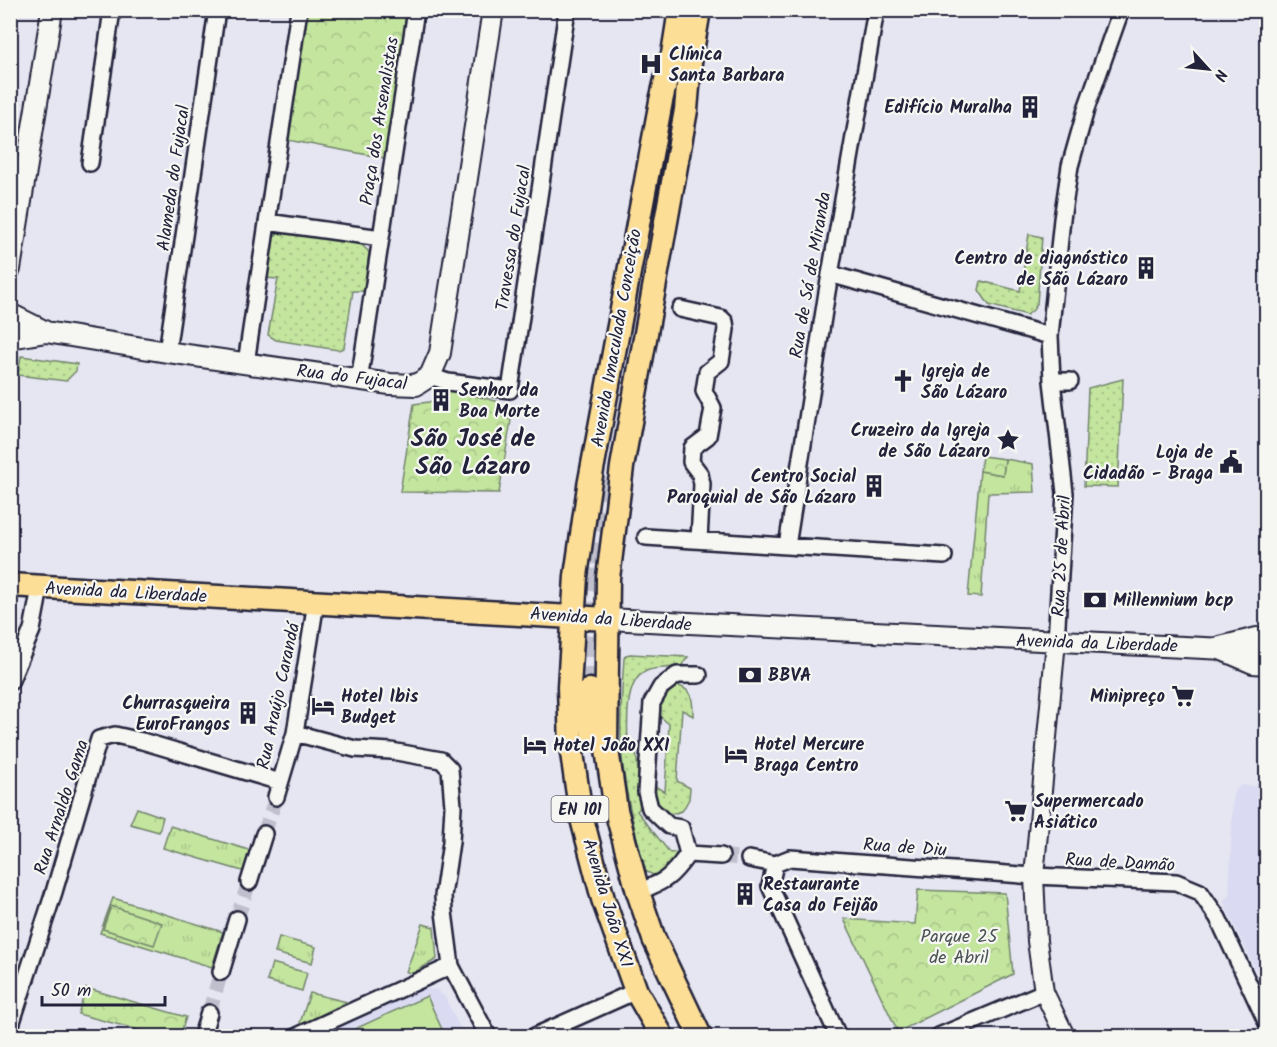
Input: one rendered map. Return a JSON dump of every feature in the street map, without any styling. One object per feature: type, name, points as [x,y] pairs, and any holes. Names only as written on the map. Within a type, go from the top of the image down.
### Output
[{"type":"main road","points":[[10,269],[52,10]]},
{"type":"main road","name":"Rua do Fujacal","points":[[46,332],[359,381],[416,385],[430,376],[440,353],[493,10]]},
{"type":"main road","name":"Avenida Imaculada Conceição","points":[[607,619],[608,578],[622,467],[686,110],[681,61],[680,10]]},
{"type":"main road","name":"Avenida Imaculada Conceição","points":[[608,468],[668,106],[699,10]]},
{"type":"main road","name":"Avenida Imaculada Conceição","points":[[572,618],[576,576],[604,400],[661,100],[681,61]]},
{"type":"main road","points":[[10,314],[46,332]]},
{"type":"main road","points":[[10,338],[46,332]]},
{"type":"main road","name":"Avenida da Liberdade","points":[[10,585],[572,618],[1266,651]]},
{"type":"main road","name":"Avenida João XXI","points":[[572,618],[569,687],[571,746],[581,815],[603,899],[636,991],[662,1036]]},
{"type":"main road","name":"Avenida João XXI","points":[[607,619],[606,743],[616,810],[638,892],[654,939],[700,1036]]},
{"type":"main road","name":"Avenida João XXI","points":[[675,1036],[633,948],[613,897],[593,813],[585,756],[586,689],[602,813],[623,895],[642,946],[686,1036]]},
{"type":"street","points":[[90,163],[112,10]]},
{"type":"street","name":"Alameda do Fujacal","points":[[167,352],[217,10]]},
{"type":"street","points":[[246,363],[298,10]]},
{"type":"street","name":"Praça dos Arsenalistas","points":[[359,381],[416,10]]},
{"type":"street","name":"Travessa do Fujacal","points":[[430,376],[448,382],[510,390],[567,10]]},
{"type":"street","name":"Rua de Sá de Miranda","points":[[787,546],[830,274],[876,10]]},
{"type":"street","name":"Rua 25 de Abril","points":[[1065,1036],[1044,992],[1037,941],[1034,876],[1056,641],[1065,493],[1052,381],[1050,336],[1070,166],[1087,106],[1121,10]]},
{"type":"street","points":[[267,222],[381,238]]},
{"type":"street","points":[[830,274],[1050,336]]},
{"type":"street","points":[[680,309],[721,318],[725,322],[726,329],[721,361],[706,372],[704,391],[713,408],[708,436],[692,448],[690,462],[700,474],[702,484],[699,540]]},
{"type":"street","points":[[1052,381],[1070,381]]},
{"type":"street","points":[[646,537],[944,556]]},
{"type":"street","points":[[10,682],[32,630],[39,588]]},
{"type":"street","name":"Rua Araújo Carandá","points":[[276,797],[295,732],[316,602]]},
{"type":"street","name":"Avenida da Liberdade","points":[[1213,648],[1257,637],[1266,638]]},
{"type":"street","name":"Avenida da Liberdade","points":[[1213,648],[1253,664],[1266,665]]},
{"type":"street","points":[[688,854],[681,828],[669,826],[650,808],[646,792],[652,703],[661,687],[677,675],[699,675]]},
{"type":"street","points":[[295,732],[355,749],[391,751],[441,760],[450,769],[453,806],[444,912],[451,966],[488,1036]]},
{"type":"street","name":"Rua Arnaldo Gama","points":[[10,1028],[54,892],[99,739],[116,735],[142,741],[280,782]]},
{"type":"street","points":[[249,882],[264,834]]},
{"type":"street","points":[[638,892],[672,875],[688,854]]},
{"type":"street","points":[[688,854],[721,856]]},
{"type":"street","name":"Rua de Diu","points":[[749,859],[775,864],[790,858],[1034,876]]},
{"type":"street","points":[[775,864],[770,886],[838,1036]]},
{"type":"street","name":"Rua de Damão","points":[[1034,876],[1176,882],[1200,892],[1218,918],[1266,1021]]},
{"type":"street","points":[[221,972],[237,919]]},
{"type":"street","points":[[297,1036],[451,966]]},
{"type":"street","points":[[535,1036],[636,991]]},
{"type":"street","points":[[939,1036],[1044,992]]},
{"type":"street","points":[[202,1036],[209,1013]]},
{"type":"shaded area","points":[[1266,777],[1266,992],[1223,901],[1229,895],[1233,793],[1242,785],[1255,786]]},
{"type":"shaded area","points":[[423,989],[436,989],[445,997],[464,1036],[322,1036]]},
{"type":"green space","points":[[308,11],[407,11],[385,158],[287,140]]},
{"type":"green space","points":[[280,232],[360,243],[369,252],[365,291],[353,291],[344,348],[338,350],[276,340],[268,335],[278,279],[265,278],[269,240]]},
{"type":"green space","points":[[1029,234],[1042,237],[1037,304],[1027,315],[989,305],[979,290],[981,281],[1020,291]]},
{"type":"green space","points":[[21,356],[77,364],[76,371],[66,381],[18,375]]},
{"type":"green space","points":[[1123,379],[1118,487],[1084,486],[1088,388]]},
{"type":"green space","points":[[449,386],[499,402],[498,414],[511,420],[499,493],[400,492],[414,404],[437,399],[439,405],[444,402],[443,396]]},
{"type":"green space","points":[[982,456],[1005,459],[1003,475],[980,471]]},
{"type":"green space","points":[[1005,459],[1033,464],[1035,492],[988,493],[981,597],[968,596],[980,471],[1003,475]]},
{"type":"green space","points":[[630,654],[688,657],[682,665],[653,669],[640,675],[630,693],[628,705],[628,752],[636,753],[642,806],[637,811],[670,853],[677,852],[667,871],[657,877],[645,871],[623,771],[621,732],[624,658]]},
{"type":"green space","points":[[679,686],[690,694],[692,702],[693,716],[682,710],[677,781],[690,788],[689,799],[683,810],[666,813],[655,806],[653,799],[653,785],[665,792],[669,724],[657,714],[656,707],[670,687]]},
{"type":"green space","points":[[137,808],[163,817],[159,832],[130,824]]},
{"type":"green space","points":[[170,826],[252,851],[246,872],[163,848]]},
{"type":"green space","name":"Parque 25 de Abril","points":[[918,890],[1005,893],[1013,974],[898,1032],[844,919],[915,924]]},
{"type":"green space","points":[[113,898],[223,932],[212,967],[100,933]]},
{"type":"green space","points":[[111,906],[162,923],[154,945],[103,929]]},
{"type":"green space","points":[[423,924],[434,927],[437,959],[413,973],[406,972]]},
{"type":"green space","points":[[279,937],[316,947],[312,963],[275,953]]},
{"type":"green space","points":[[272,963],[307,973],[302,991],[267,981]]},
{"type":"green space","points":[[86,988],[186,1017],[180,1036],[162,1036],[78,1014]]},
{"type":"green space","points":[[310,993],[347,1002],[299,1026]]},
{"type":"green space","points":[[427,996],[445,1036],[348,1036],[346,1033]]},
{"type":"tunnel","points":[[591,564],[603,467]]},
{"type":"tunnel","points":[[590,690],[601,548]]},
{"type":"tunnel","points":[[264,834],[276,797]]},
{"type":"tunnel","points":[[721,856],[749,859]]},
{"type":"tunnel","points":[[237,919],[249,882]]},
{"type":"tunnel","points":[[209,1013],[221,972]]},
{"type":"place","name":"Clínica Santa Barbara","points":[[651,64]]},
{"type":"place","name":"Edifício Muralha","points":[[1030,107]]},
{"type":"place","name":"Centro de diagnóstico de São Lázaro","points":[[1146,268]]},
{"type":"place","name":"Igreja de São Lázaro","points":[[903,381]]},
{"type":"place","name":"Senhor da Boa Morte","points":[[441,400]]},
{"type":"place","name":"Cruzeiro da Igreja de São Lázaro","points":[[1008,440]]},
{"type":"place","name":"Loja de Cidadão - Braga","points":[[1231,462]]},
{"type":"place","name":"Centro Social Paroquial de São Lázaro","points":[[874,486]]},
{"type":"place","name":"Millennium bcp","points":[[1095,600]]},
{"type":"place","name":"BBVA","points":[[750,675]]},
{"type":"place","name":"Minipreço","points":[[1183,696]]},
{"type":"place","name":"Hotel Ibis Budget","points":[[323,706]]},
{"type":"place","name":"Churrasqueira EuroFrangos","points":[[248,713]]},
{"type":"place","name":"Hotel João XXI","points":[[535,745]]},
{"type":"place","name":"Hotel Mercure Braga Centro","points":[[736,754]]},
{"type":"place","name":"Supermercado Asiático","points":[[1016,811]]},
{"type":"place","name":"Restaurante Casa do Feijão","points":[[745,894]]},
{"type":"district","name":"São José de São Lázaro","points":[[473,452]]}]
